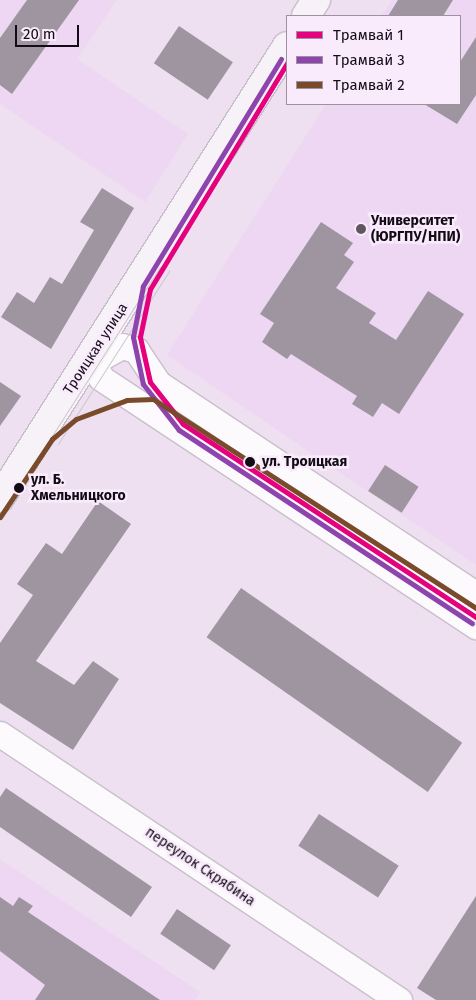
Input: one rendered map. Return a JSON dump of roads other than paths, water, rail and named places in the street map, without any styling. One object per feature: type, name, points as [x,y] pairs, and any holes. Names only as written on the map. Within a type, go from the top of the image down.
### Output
[{"type":"street","points":[[307,15],[316,0]]},
{"type":"street","name":"Троицкая улица","points":[[0,498],[93,369],[108,332],[286,48]]},
{"type":"street","points":[[476,594],[158,383],[136,350],[122,346],[93,369],[476,626]]},
{"type":"street","name":"переулок Скрябина","points":[[0,734],[399,1000]]},
{"type":"tram line","name":"3","points":[[281,59],[143,286],[133,337],[143,384],[179,430],[472,623]]},
{"type":"tram line","name":"1","points":[[286,65],[150,289],[140,337],[150,382],[183,424],[476,617]]},
{"type":"tram line","points":[[50,439],[160,267]]},
{"type":"tram line","points":[[58,444],[169,271]]},
{"type":"tram line","name":"2","points":[[0,517],[52,439],[76,419],[127,400],[153,399],[476,608]]},
{"type":"place","name":"Университет (ЮРГПУ/НПИ)","points":[[361,229]]},
{"type":"place","name":"ул. Троицкая","points":[[250,462]]},
{"type":"place","name":"ул. Б. Хмельницкого","points":[[19,488]]}]
